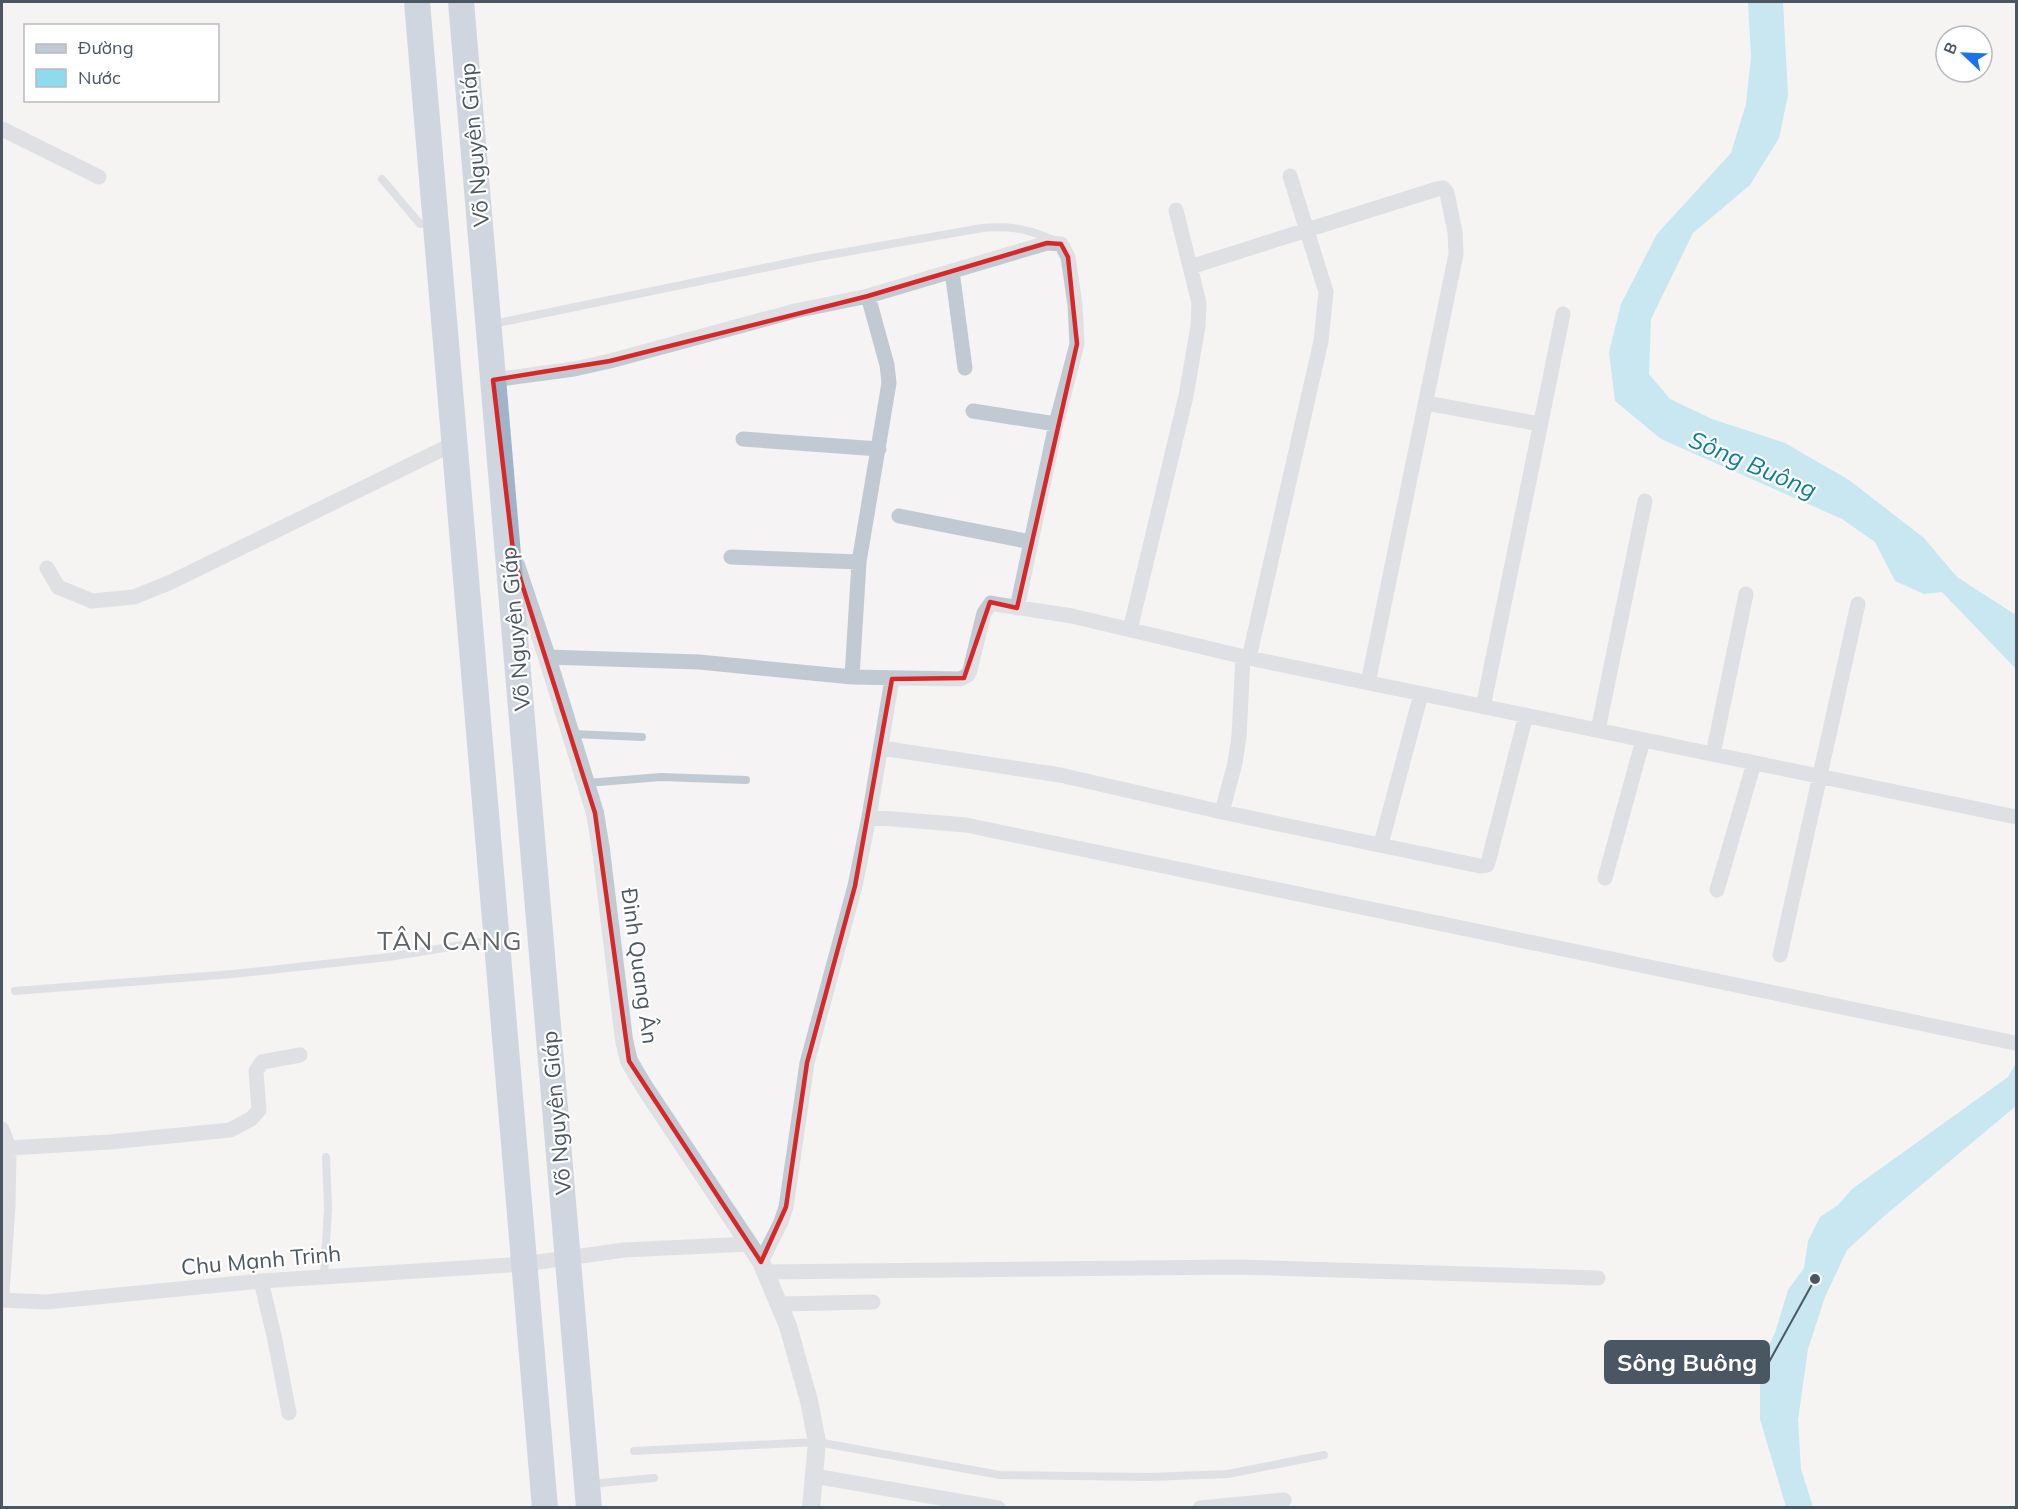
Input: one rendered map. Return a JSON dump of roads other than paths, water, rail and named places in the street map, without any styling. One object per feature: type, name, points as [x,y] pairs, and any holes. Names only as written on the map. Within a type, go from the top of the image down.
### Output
[{"type":"highway","name":"Võ Nguyên Giáp","points":[[417,2],[524,1264]]},
{"type":"highway","name":"Võ Nguyên Giáp","points":[[461,2],[588,1496]]},
{"type":"highway","points":[[524,1264],[545,1508]]},
{"type":"street","points":[[2,129],[99,177]]},
{"type":"street","points":[[1222,813],[1239,737],[1246,657],[1321,341],[1325,312],[1326,292],[1290,176]]},
{"type":"street","points":[[1190,267],[1443,188],[1447,193],[1455,232],[1456,254],[1368,683]]},
{"type":"street","points":[[1130,630],[1186,396],[1195,346],[1199,303],[1176,210]]},
{"type":"street","points":[[494,380],[573,369],[610,361],[795,311],[868,296],[1047,243],[1061,244],[1068,257],[1075,305],[1077,344],[1056,424],[1017,608]]},
{"type":"street","points":[[952,271],[965,368]]},
{"type":"street","points":[[852,677],[860,562],[889,383],[887,365],[868,296]]},
{"type":"street","points":[[1483,707],[1563,314]]},
{"type":"street","points":[[1426,403],[1540,424]]},
{"type":"street","points":[[973,411],[1056,424]]},
{"type":"street","points":[[742,439],[879,449]]},
{"type":"street","points":[[47,568],[58,587],[92,601],[134,597],[171,582],[455,443]]},
{"type":"street","points":[[1598,730],[1645,501]]},
{"type":"street","name":"Đinh Quang Ân","points":[[504,504],[514,559],[587,783],[601,850],[624,1040],[629,1061],[764,1267],[788,1326],[806,1390],[817,1442],[811,1508]]},
{"type":"street","points":[[899,516],[1031,542]]},
{"type":"street","points":[[731,557],[860,562]]},
{"type":"street","points":[[1713,754],[1746,594]]},
{"type":"street","points":[[547,657],[699,662],[852,677],[964,678],[970,670],[987,608],[991,603],[1072,616],[1368,683],[2016,817]]},
{"type":"street","points":[[1780,955],[1858,604]]},
{"type":"street","points":[[892,679],[855,886],[807,1063],[786,1207],[764,1267],[1237,1267],[1598,1278]]},
{"type":"street","points":[[1381,844],[1421,694]]},
{"type":"street","points":[[881,748],[1060,776],[1222,813],[1480,866],[1487,865],[1526,716]]},
{"type":"street","points":[[1605,878],[1643,740]]},
{"type":"street","points":[[1718,890],[1754,763]]},
{"type":"street","points":[[869,817],[966,825],[2015,1043]]},
{"type":"street","points":[[9,1148],[110,1142],[230,1130],[241,1126],[259,1110],[256,1071],[262,1062],[300,1055]]},
{"type":"street","points":[[2,1129],[9,1148],[2,1293]]},
{"type":"street","name":"Chu Mạnh Trinh","points":[[2,1300],[46,1302],[261,1281],[524,1264],[568,1256],[624,1250],[749,1244]]},
{"type":"street","points":[[261,1281],[289,1413]]},
{"type":"street","points":[[779,1304],[873,1302]]},
{"type":"street","points":[[814,1476],[998,1508]]},
{"type":"street","points":[[1200,1508],[1284,1500]]},
{"type":"lane","points":[[382,179],[420,224],[436,224]]},
{"type":"lane","points":[[489,325],[812,258],[982,228],[1005,226],[1022,228],[1061,244]]},
{"type":"lane","points":[[571,734],[642,737]]},
{"type":"lane","points":[[587,783],[661,777],[746,780]]},
{"type":"lane","points":[[15,992],[233,974],[389,957],[497,939]]},
{"type":"lane","points":[[324,1276],[328,1209],[326,1157]]},
{"type":"lane","points":[[633,1451],[817,1442],[990,1473],[1149,1477],[1228,1474],[1324,1455]]},
{"type":"lane","points":[[588,1496],[654,1478]]},
{"type":"water","name":"Sông Buông","points":[[1748,2],[1783,2],[1788,95],[1779,138],[1750,185],[1693,233],[1651,319],[1649,374],[1670,399],[1712,419],[1785,443],[1849,480],[1924,538],[1957,577],[2016,615],[2016,669],[1942,592],[1924,594],[1895,581],[1875,542],[1842,519],[1661,439],[1615,401],[1609,352],[1621,304],[1657,234],[1731,153],[1746,104],[1751,57]]},
{"type":"water","points":[[2016,1063],[2016,1106],[1847,1250],[1825,1297],[1808,1349],[1798,1420],[1801,1469],[1813,1507],[1786,1507],[1760,1419],[1760,1364],[1775,1333],[1788,1290],[1804,1268],[1808,1241],[1820,1217],[1838,1205],[1852,1189],[2008,1077]]},
{"type":"place","name":"Sông Buông","points":[[1815,1279]]},
{"type":"district","name":"TÂN CANG","points":[[450,940]]}]
